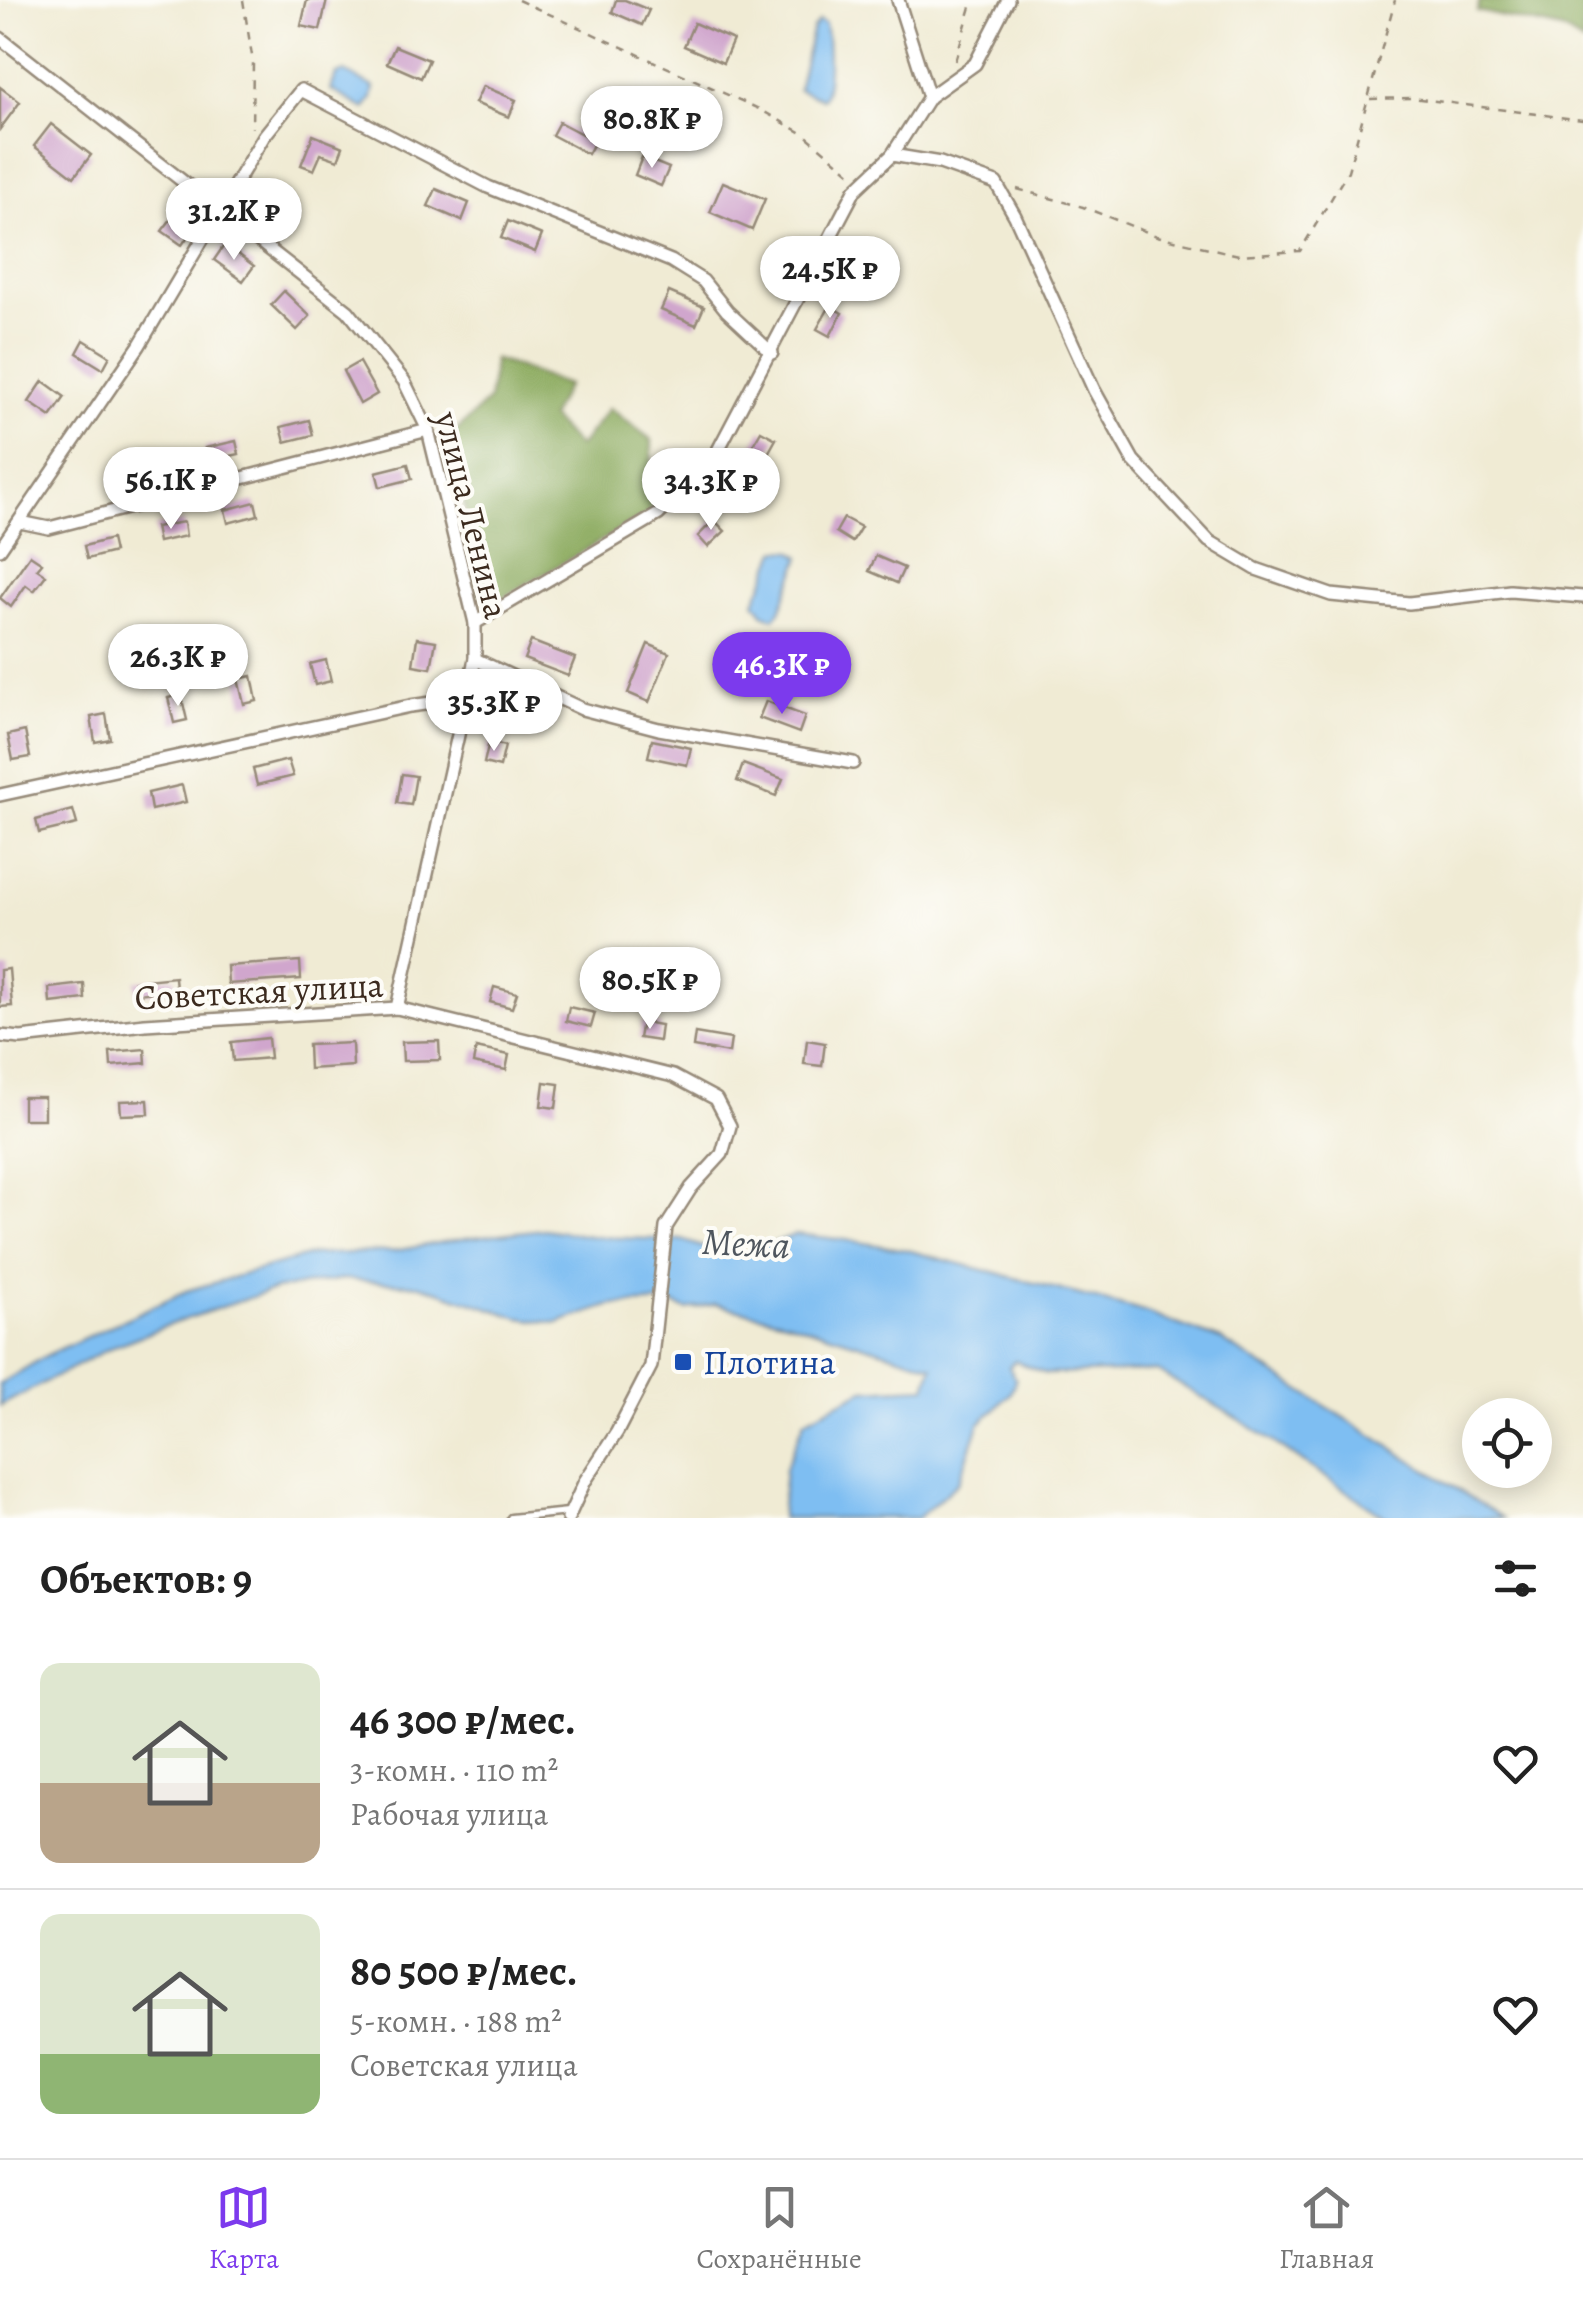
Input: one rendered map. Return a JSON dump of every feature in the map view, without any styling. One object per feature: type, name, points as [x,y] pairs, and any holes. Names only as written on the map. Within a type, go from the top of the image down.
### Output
[{"type":"street","points":[[898,0],[930,97]]},
{"type":"street","points":[[476,623],[658,514],[715,456],[861,182],[892,155],[930,97],[975,64],[1008,0]]},
{"type":"street","name":"улица Ленина","points":[[0,38],[348,311],[404,381],[428,430],[476,623],[468,698],[397,1008]]},
{"type":"street","points":[[0,548],[139,346],[264,136],[301,90],[488,187],[671,262],[703,281],[727,311],[772,353]]},
{"type":"street","points":[[892,155],[940,163],[996,183],[1015,216],[1094,390],[1133,460],[1209,542],[1256,570],[1331,595],[1409,603],[1510,591],[1583,597]]},
{"type":"street","points":[[20,522],[49,528],[428,430]]},
{"type":"street","points":[[474,660],[582,709],[659,728],[853,763]]},
{"type":"street","points":[[0,795],[410,706],[468,698]]},
{"type":"street","name":"Советская улица","points":[[0,1036],[21,1038],[144,1024],[397,1008],[672,1076],[716,1099],[730,1126],[722,1154],[691,1188],[666,1227],[651,1366],[569,1515]]},
{"type":"lane","points":[[511,1518],[569,1515]]},
{"type":"path","points":[[243,0],[253,62],[252,126]]},
{"type":"path","points":[[518,0],[759,108],[804,134],[861,182]]},
{"type":"path","points":[[948,84],[973,0]]},
{"type":"path","points":[[996,183],[1082,207],[1157,236],[1239,256],[1300,251],[1348,170],[1395,0]]},
{"type":"path","points":[[1368,99],[1412,98],[1583,120]]},
{"type":"green space","points":[[1480,0],[1583,0],[1583,43],[1562,30],[1477,11]]},
{"type":"green space","points":[[494,359],[567,385],[550,418],[579,447],[609,408],[652,440],[651,512],[492,604],[478,592],[453,434],[489,400]]},
{"type":"water","points":[[819,21],[825,24],[828,51],[827,84],[822,99],[798,89],[813,28]]},
{"type":"water","points":[[344,72],[374,87],[365,109],[331,90],[336,74]]},
{"type":"water","points":[[777,551],[801,557],[774,618],[764,614],[755,602]]},
{"type":"water","points":[[544,1229],[596,1237],[682,1240],[741,1256],[796,1234],[853,1241],[907,1250],[1138,1310],[1221,1340],[1503,1518],[1387,1518],[1242,1421],[1157,1371],[1046,1374],[1015,1361],[1009,1367],[1016,1380],[1010,1394],[979,1424],[959,1481],[918,1518],[781,1518],[785,1469],[805,1420],[864,1390],[926,1387],[933,1366],[715,1304],[687,1310],[668,1302],[612,1305],[557,1323],[519,1318],[420,1285],[343,1279],[276,1289],[174,1323],[114,1346],[0,1406],[0,1384],[47,1355],[186,1291],[310,1255],[394,1251]]},
{"type":"building","points":[[307,0],[327,0],[320,30],[301,26]]},
{"type":"building","points":[[616,0],[649,10],[642,25],[612,12]]},
{"type":"building","points":[[694,23],[733,40],[723,63],[684,46]]},
{"type":"building","points":[[395,46],[429,60],[421,78],[387,63]]},
{"type":"building","points":[[483,86],[516,100],[509,117],[475,103]]},
{"type":"building","points":[[0,87],[20,102],[0,129]]},
{"type":"building","points":[[559,122],[595,141],[588,154],[552,135]]},
{"type":"building","points":[[51,124],[91,155],[74,177],[34,146]]},
{"type":"building","points":[[313,135],[343,147],[338,160],[321,154],[314,170],[301,165]]},
{"type":"building","points":[[642,157],[669,168],[661,186],[635,175]]},
{"type":"building","points":[[723,182],[765,199],[752,230],[710,212]]},
{"type":"building","points":[[436,189],[469,203],[462,221],[428,206]]},
{"type":"building","points":[[174,215],[193,229],[182,245],[162,231]]},
{"type":"building","points":[[508,221],[542,235],[535,252],[501,238]]},
{"type":"building","points":[[225,244],[254,266],[243,281],[214,260]]},
{"type":"building","points":[[284,291],[310,316],[297,330],[271,305]]},
{"type":"building","points":[[669,292],[704,307],[696,325],[661,310]]},
{"type":"building","points":[[830,306],[842,313],[830,336],[817,329]]},
{"type":"building","points":[[84,340],[110,356],[103,369],[77,353]]},
{"type":"building","points":[[359,362],[377,394],[360,404],[343,371]]},
{"type":"building","points":[[43,381],[65,397],[51,417],[29,402]]},
{"type":"building","points":[[309,420],[313,435],[285,442],[281,427]]},
{"type":"building","points":[[761,431],[776,439],[761,466],[746,457]]},
{"type":"building","points":[[236,441],[239,454],[208,461],[205,448]]},
{"type":"building","points":[[166,456],[169,471],[132,480],[129,465]]},
{"type":"building","points":[[408,464],[412,479],[380,487],[376,472]]},
{"type":"building","points":[[255,502],[258,515],[228,523],[225,510]]},
{"type":"building","points":[[844,518],[861,527],[852,542],[836,532]]},
{"type":"building","points":[[714,520],[725,531],[708,547],[698,536]]},
{"type":"building","points":[[184,522],[186,536],[158,542],[155,527]]},
{"type":"building","points":[[111,539],[114,552],[87,559],[84,546]]},
{"type":"building","points":[[30,555],[42,563],[37,569],[46,575],[34,591],[26,585],[11,607],[0,598]]},
{"type":"building","points":[[876,556],[904,568],[897,583],[869,571]]},
{"type":"building","points":[[417,638],[436,641],[431,668],[413,665]]},
{"type":"building","points":[[531,641],[575,658],[568,676],[524,659]]},
{"type":"building","points":[[648,644],[669,653],[649,702],[628,693]]},
{"type":"building","points":[[326,660],[331,681],[315,685],[310,664]]},
{"type":"building","points":[[252,676],[257,701],[244,704],[238,679]]},
{"type":"building","points":[[181,695],[187,720],[174,723],[168,698]]},
{"type":"building","points":[[766,701],[805,716],[799,733],[759,718]]},
{"type":"building","points":[[106,714],[110,739],[95,742],[91,717]]},
{"type":"building","points":[[25,731],[30,757],[13,760],[8,735]]},
{"type":"building","points":[[652,740],[691,748],[687,765],[648,757]]},
{"type":"building","points":[[489,742],[505,746],[500,767],[484,763]]},
{"type":"building","points":[[288,760],[293,776],[257,785],[253,769]]},
{"type":"building","points":[[743,764],[783,779],[776,796],[737,781]]},
{"type":"building","points":[[402,774],[416,776],[411,805],[397,803]]},
{"type":"building","points":[[182,785],[186,802],[151,810],[148,793]]},
{"type":"building","points":[[73,810],[77,824],[39,833],[36,820]]},
{"type":"building","points":[[300,961],[301,979],[228,984],[227,966]]},
{"type":"building","points":[[9,969],[12,1006],[0,1007],[0,970]]},
{"type":"building","points":[[175,977],[176,990],[137,994],[135,981]]},
{"type":"building","points":[[84,984],[85,999],[50,1003],[49,988]]},
{"type":"building","points":[[494,987],[517,993],[512,1008],[490,1002]]},
{"type":"building","points":[[569,1007],[595,1013],[591,1027],[566,1021]]},
{"type":"building","points":[[642,1022],[661,1025],[659,1041],[639,1038]]},
{"type":"building","points":[[695,1033],[731,1039],[729,1053],[693,1047]]},
{"type":"building","points":[[268,1038],[270,1058],[233,1061],[231,1042]]},
{"type":"building","points":[[807,1040],[825,1043],[822,1066],[804,1064]]},
{"type":"building","points":[[439,1041],[440,1060],[403,1061],[402,1042]]},
{"type":"building","points":[[352,1043],[353,1066],[309,1069],[308,1045]]},
{"type":"building","points":[[476,1048],[509,1055],[506,1070],[473,1063]]},
{"type":"building","points":[[145,1049],[146,1063],[111,1066],[110,1052]]},
{"type":"building","points":[[544,1082],[559,1084],[556,1108],[541,1106]]},
{"type":"building","points":[[23,1097],[44,1097],[44,1119],[23,1119]]},
{"type":"building","points":[[148,1100],[149,1114],[121,1115],[120,1101]]},
{"type":"place","name":"Плотина","points":[[683,1362]]},
{"type":"water label","name":"Межа","points":[[746,1243]]}]
